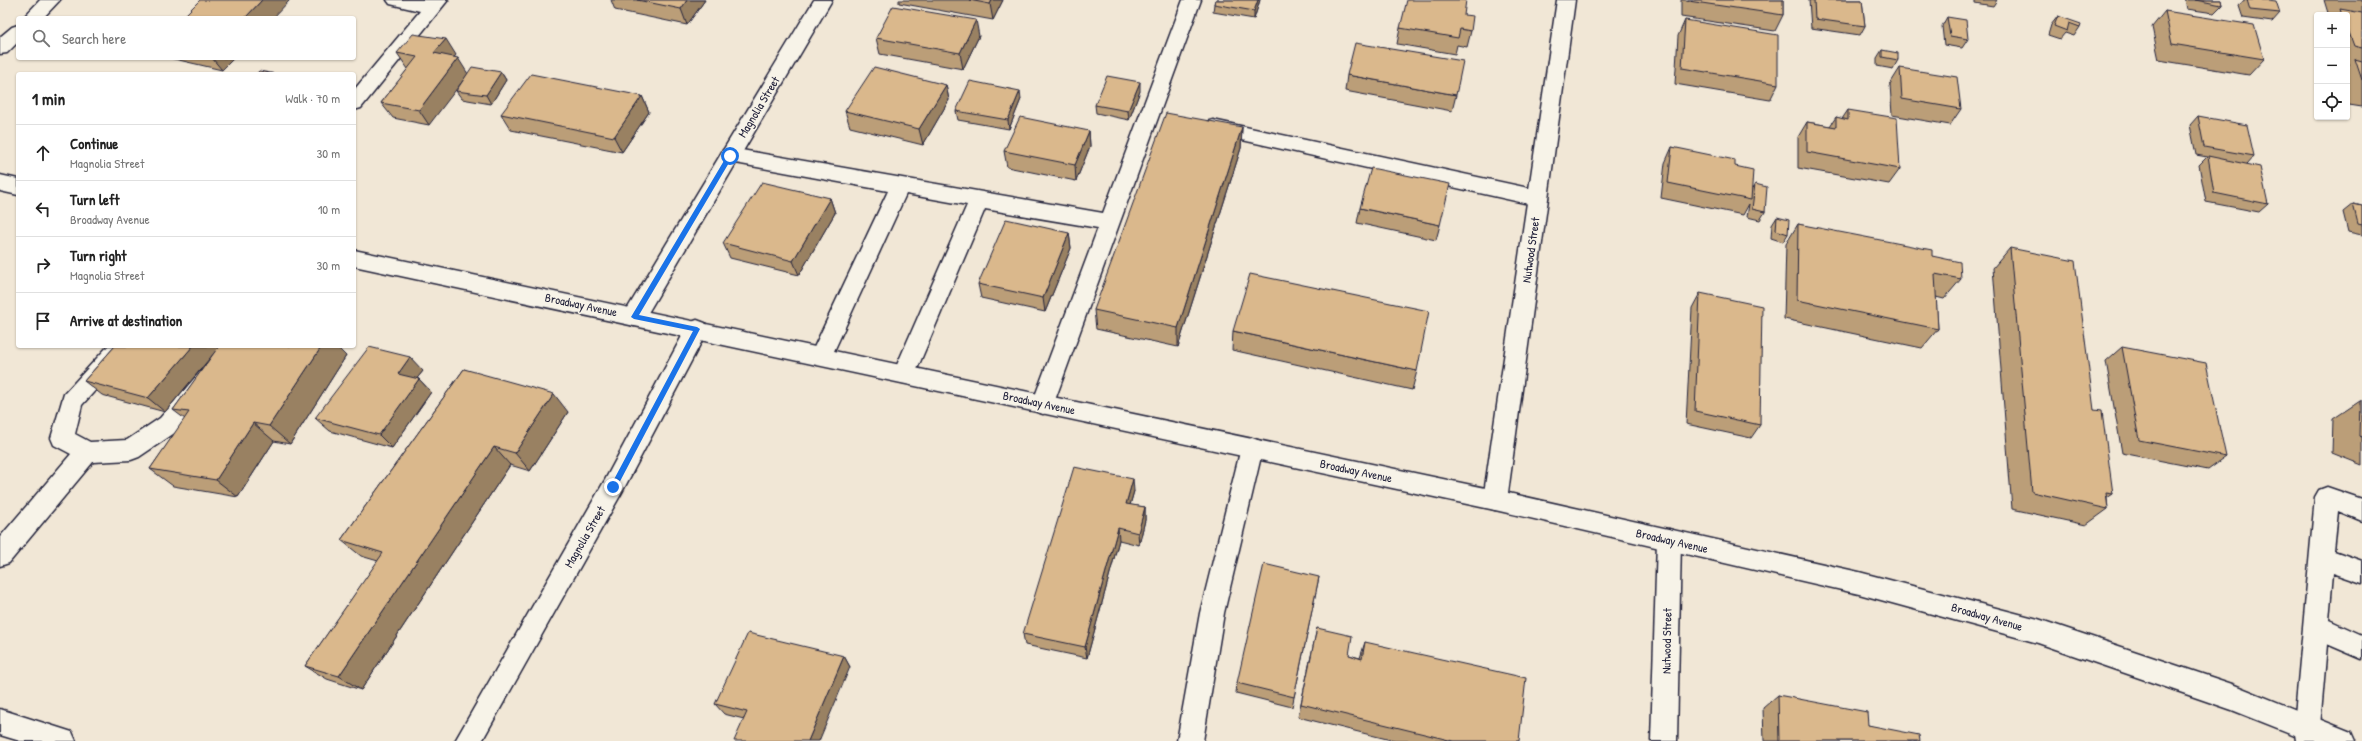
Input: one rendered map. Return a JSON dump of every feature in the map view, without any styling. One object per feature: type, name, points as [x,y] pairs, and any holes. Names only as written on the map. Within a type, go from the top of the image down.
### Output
[{"type":"main road","points":[[34,16],[52,0]]},
{"type":"main road","points":[[396,0],[436,3]]},
{"type":"main road","name":"Magnolia Street","points":[[634,317],[823,0]]},
{"type":"main road","points":[[1043,404],[1110,222],[1158,115],[1192,0]]},
{"type":"main road","name":"Nutwood Street","points":[[1495,500],[1566,0]]},
{"type":"main road","points":[[356,101],[436,3]]},
{"type":"main road","points":[[0,48],[16,33]]},
{"type":"main road","points":[[1197,124],[1538,198]]},
{"type":"main road","points":[[730,156],[1110,222]]},
{"type":"main road","points":[[0,183],[16,187]]},
{"type":"main road","points":[[821,356],[900,186]]},
{"type":"main road","points":[[904,374],[979,200]]},
{"type":"main road","name":"Broadway Avenue","points":[[356,258],[697,329],[1495,500],[1866,585],[2038,631],[2225,694],[2308,734],[2342,741]]},
{"type":"main road","name":"Magnolia Street","points":[[468,741],[613,487],[697,329]]},
{"type":"main road","points":[[120,348],[72,401],[62,438],[87,452],[131,450],[168,425],[234,348]]},
{"type":"main road","points":[[1190,741],[1212,613],[1252,448]]},
{"type":"main road","points":[[0,555],[87,452]]},
{"type":"main road","points":[[2308,734],[2327,497],[2362,510]]},
{"type":"main road","name":"Nutwood Street","points":[[1664,741],[1669,540]]},
{"type":"main road","points":[[2322,558],[2362,572]]},
{"type":"main road","points":[[2316,627],[2362,646]]},
{"type":"main road","points":[[0,722],[63,741]]},
{"type":"building","points":[[200,0],[262,0],[247,16],[184,16]]},
{"type":"building","points":[[637,0],[687,0],[681,9]]},
{"type":"building","points":[[969,0],[992,0],[990,4]]},
{"type":"building","points":[[1215,0],[1258,0],[1254,11],[1214,4]]},
{"type":"building","points":[[1407,0],[1466,0],[1464,15],[1473,16],[1471,31],[1460,29],[1458,38],[1400,28]]},
{"type":"building","points":[[1783,0],[1783,15],[1688,1]]},
{"type":"building","points":[[1814,0],[1862,0],[1865,26],[1815,19]]},
{"type":"building","points":[[2195,0],[2221,0],[2222,5]]},
{"type":"building","points":[[2247,0],[2276,1],[2280,13],[2250,10]]},
{"type":"building","points":[[893,6],[976,20],[960,53],[876,38]]},
{"type":"building","points":[[2340,9],[2362,13],[2362,48],[2354,46],[2350,35],[2350,12],[2341,12]]},
{"type":"building","points":[[2165,11],[2254,25],[2264,59],[2172,44]]},
{"type":"building","points":[[2058,16],[2081,24],[2080,27],[2069,23],[2067,31],[2054,26]]},
{"type":"building","points":[[1947,17],[1966,20],[1968,39],[1950,36]]},
{"type":"building","points":[[1685,20],[1778,35],[1778,84],[1682,68]]},
{"type":"building","points":[[413,34],[446,39],[434,53],[458,58],[419,110],[381,103],[417,57],[397,53]]},
{"type":"building","points":[[1355,43],[1463,61],[1456,95],[1347,75]]},
{"type":"building","points":[[1882,50],[1898,53],[1898,60],[1882,57]]},
{"type":"building","points":[[2355,59],[2362,61],[2362,80]]},
{"type":"building","points":[[472,67],[501,72],[486,95],[456,91]]},
{"type":"building","points":[[874,67],[946,85],[919,129],[845,111]]},
{"type":"building","points":[[1900,68],[1957,77],[1961,109],[1902,99]]},
{"type":"building","points":[[531,74],[642,96],[614,137],[501,114]]},
{"type":"building","points":[[1107,76],[1140,82],[1128,111],[1095,105]]},
{"type":"building","points":[[970,81],[1020,91],[1008,120],[956,111]]},
{"type":"building","points":[[1848,110],[1897,118],[1900,169],[1807,152],[1807,122],[1836,127],[1836,117],[1848,120]]},
{"type":"building","points":[[1166,113],[1242,127],[1178,328],[1094,310]]},
{"type":"building","points":[[2198,116],[2247,125],[2254,156],[2204,147]]},
{"type":"building","points":[[1020,117],[1089,131],[1075,165],[1004,151]]},
{"type":"building","points":[[1672,147],[1735,160],[1735,166],[1753,170],[1751,200],[1668,183]]},
{"type":"building","points":[[2208,156],[2260,167],[2268,204],[2214,193]]},
{"type":"building","points":[[1371,168],[1450,184],[1440,225],[1360,208]]},
{"type":"building","points":[[762,182],[830,198],[793,261],[723,243]]},
{"type":"building","points":[[1755,184],[1767,187],[1765,212],[1752,209]]},
{"type":"building","points":[[2353,204],[2362,206],[2362,225],[2358,224]]},
{"type":"building","points":[[1777,217],[1789,220],[1788,234],[1776,230]]},
{"type":"building","points":[[1006,219],[1069,233],[1043,298],[978,284]]},
{"type":"building","points":[[1798,224],[1932,250],[1932,256],[1960,262],[1961,279],[1935,274],[1938,329],[1797,300]]},
{"type":"building","points":[[2010,248],[2075,261],[2094,410],[2102,411],[2113,494],[2106,493],[2108,509],[2032,492]]},
{"type":"building","points":[[1250,274],[1429,311],[1417,371],[1233,331]]},
{"type":"building","points":[[1700,293],[1762,306],[1760,425],[1695,411]]},
{"type":"building","points":[[369,347],[410,357],[398,374],[419,379],[379,435],[315,418]]},
{"type":"building","points":[[2122,347],[2206,363],[2226,457],[2139,440]]},
{"type":"building","points":[[113,348],[191,348],[148,398],[84,381]]},
{"type":"building","points":[[218,348],[321,348],[269,426],[253,423],[216,480],[150,469],[189,412],[173,410]]},
{"type":"building","points":[[464,369],[554,394],[515,453],[494,447],[339,676],[305,666],[383,553],[341,540]]},
{"type":"building","points":[[2360,401],[2362,401],[2362,437],[2359,436]]},
{"type":"building","points":[[1074,467],[1133,479],[1126,504],[1145,507],[1138,533],[1118,528],[1085,647],[1023,634]]},
{"type":"building","points":[[1264,564],[1319,577],[1294,697],[1237,683]]},
{"type":"building","points":[[1317,628],[1352,636],[1349,655],[1362,659],[1365,642],[1526,678],[1519,741],[1453,741],[1301,704]]},
{"type":"building","points":[[748,633],[844,656],[808,741],[734,741],[747,712],[715,704]]},
{"type":"building","points":[[1778,695],[1867,712],[1868,725],[1919,735],[1920,741],[1779,741]]},
{"type":"route","points":[[613,487],[697,329],[634,317],[730,156]]}]
